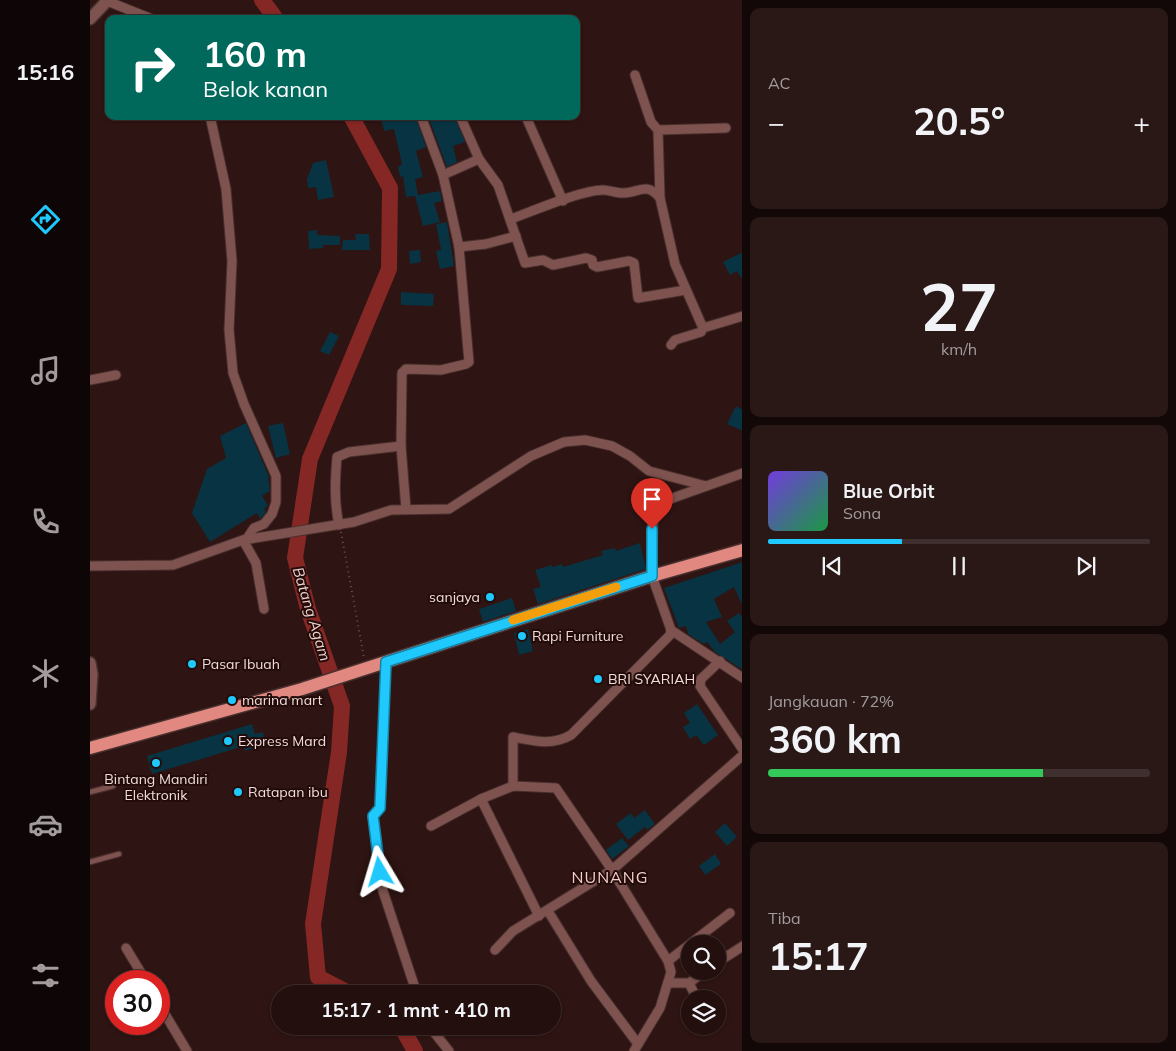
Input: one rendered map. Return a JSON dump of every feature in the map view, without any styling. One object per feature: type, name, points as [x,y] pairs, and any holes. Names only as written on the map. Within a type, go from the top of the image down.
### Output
[{"type":"main road","points":[[90,748],[302,688],[652,576],[742,550]]},
{"type":"street","points":[[90,19],[107,1],[142,15]]},
{"type":"street","points":[[635,75],[651,122],[658,130],[660,198],[675,264],[703,328]]},
{"type":"street","points":[[211,120],[226,189],[232,261],[229,330],[233,373],[244,404],[276,476],[276,502],[272,514],[264,524],[254,528],[245,540]]},
{"type":"street","points":[[406,509],[401,446],[402,372],[406,369],[441,370],[468,362],[459,247],[443,175],[422,120]]},
{"type":"street","points":[[462,120],[479,159],[498,185],[525,263],[543,260],[553,264],[586,258],[592,260],[593,265],[597,267],[629,261],[634,263],[638,298],[686,290]]},
{"type":"street","points":[[527,120],[562,201]]},
{"type":"street","points":[[658,130],[726,128]]},
{"type":"street","points":[[443,175],[479,159]]},
{"type":"street","points":[[511,219],[562,201],[603,190],[622,193],[647,188],[654,190],[660,198]]},
{"type":"street","points":[[459,247],[486,244],[516,236]]},
{"type":"street","points":[[671,346],[675,340],[701,332],[703,328],[742,316]]},
{"type":"street","points":[[90,380],[116,375]]},
{"type":"street","points":[[90,566],[173,565],[245,540],[340,525],[391,510],[442,511],[449,509],[531,456],[564,442],[585,440],[612,446],[656,474],[706,486]]},
{"type":"street","points":[[340,525],[335,507],[334,486],[338,456],[349,452],[401,446]]},
{"type":"street","points":[[513,786],[514,737],[543,743],[562,740],[570,735],[670,635],[671,630],[652,576],[653,520],[660,506],[670,499],[742,473]]},
{"type":"street","points":[[245,540],[256,563],[264,609]]},
{"type":"street","points":[[671,630],[720,661],[742,678]]},
{"type":"street","points":[[720,661],[701,679],[700,686],[742,750]]},
{"type":"street","points":[[386,662],[380,808],[373,816],[383,891],[414,985]]},
{"type":"street","points":[[90,663],[92,674],[90,704]]},
{"type":"street","points":[[495,950],[513,931],[612,870],[742,755]]},
{"type":"street","points":[[431,826],[481,799],[513,786],[556,788],[612,870],[668,961],[671,972],[652,1026],[636,1047],[544,913],[481,799]]},
{"type":"street","points":[[668,961],[730,913]]},
{"type":"street","points":[[726,957],[742,946]]},
{"type":"street","points":[[126,948],[139,970]]},
{"type":"street","points":[[668,983],[689,983],[693,980]]},
{"type":"street","points":[[689,983],[692,990]]},
{"type":"street","points":[[170,1022],[187,1051]]},
{"type":"street","points":[[436,1035],[449,1051]]},
{"type":"lane","points":[[90,792],[113,786]]},
{"type":"lane","points":[[90,862],[119,854]]},
{"type":"path","points":[[340,525],[362,669]]},
{"type":"building","points":[[381,120],[416,120],[426,147],[416,151],[423,177],[415,179],[418,195],[440,191],[442,201],[434,203],[440,222],[423,226],[415,196],[406,197],[403,176],[400,177],[398,167],[402,164],[394,129],[384,131]]},
{"type":"building","points":[[429,120],[456,120],[465,142],[453,146],[457,162],[447,167]]},
{"type":"building","points":[[326,160],[334,197],[318,200],[316,187],[308,188],[307,179],[313,163]]},
{"type":"building","points":[[447,222],[454,266],[440,269],[436,251],[441,250],[436,224]]},
{"type":"building","points":[[317,230],[317,235],[340,236],[340,245],[323,245],[323,248],[309,249],[308,231]]},
{"type":"building","points":[[355,234],[369,234],[370,250],[342,250],[343,240],[356,240]]},
{"type":"building","points":[[420,250],[421,262],[410,264],[409,251]]},
{"type":"building","points":[[742,252],[742,279],[737,271],[730,275],[723,262]]},
{"type":"building","points":[[401,292],[434,294],[433,306],[401,305]]},
{"type":"building","points":[[330,332],[339,336],[329,355],[320,351]]},
{"type":"building","points":[[736,406],[742,409],[742,431],[727,424]]},
{"type":"building","points":[[246,423],[269,477],[270,491],[262,496],[268,505],[264,509],[266,512],[260,519],[257,513],[210,542],[192,513],[207,469],[226,458],[220,436]]},
{"type":"building","points":[[283,423],[290,454],[276,458],[268,426]]},
{"type":"building","points":[[640,543],[646,569],[538,604],[533,589],[541,587],[535,570],[552,565],[552,567],[562,564],[563,567],[603,555],[601,551],[615,548],[616,551]]},
{"type":"building","points":[[742,562],[742,605],[734,587],[714,599],[722,617],[706,622],[720,644],[735,632],[727,621],[739,613],[742,617],[742,669],[715,652],[707,642],[704,644],[688,634],[686,626],[679,628],[664,588]]},
{"type":"building","points":[[512,598],[516,611],[483,622],[479,609]]},
{"type":"building","points":[[528,629],[533,651],[519,655],[514,633]]},
{"type":"building","points":[[697,704],[718,735],[704,745],[696,735],[690,739],[683,727],[690,723],[684,713]]},
{"type":"building","points":[[252,724],[255,734],[263,732],[266,744],[245,751],[244,746],[152,774],[147,756]]},
{"type":"building","points":[[645,810],[655,824],[647,830],[645,827],[628,840],[616,824],[631,813],[634,818]]},
{"type":"building","points":[[725,823],[737,837],[727,846],[715,832]]},
{"type":"building","points":[[622,838],[629,846],[612,859],[606,850]]},
{"type":"building","points":[[715,854],[721,864],[705,875],[699,866]]},
{"type":"waterway","name":"Batang Agam","points":[[262,0],[273,15]]},
{"type":"waterway","name":"Batang Agam","points":[[334,985],[318,977],[313,924],[339,752],[342,706],[308,609],[295,558],[310,459],[389,269],[390,188],[353,120]]},
{"type":"waterway","name":"Batang Agam","points":[[406,1035],[415,1051]]},
{"type":"slow traffic","points":[[513,620],[616,587]]},
{"type":"place","name":"sanjaya","points":[[490,597]]},
{"type":"place","name":"Rapi Furniture","points":[[522,636]]},
{"type":"place","name":"Pasar Ibuah","points":[[192,664]]},
{"type":"place","name":"BRI SYARIAH","points":[[598,679]]},
{"type":"place","name":"marina mart","points":[[232,700]]},
{"type":"place","name":"Express Mard","points":[[228,741]]},
{"type":"place","name":"Bintang Mandiri Elektronik","points":[[156,763]]},
{"type":"place","name":"Ratapan ibu","points":[[238,792]]},
{"type":"district","name":"NUNANG","points":[[610,877]]},
{"type":"route","points":[[380,872],[373,816],[380,808],[386,662],[652,576],[652,529]]}]
